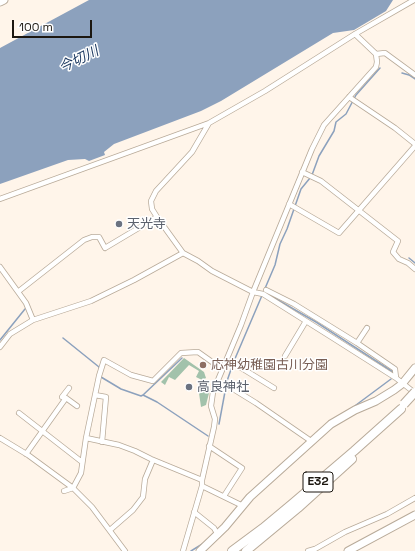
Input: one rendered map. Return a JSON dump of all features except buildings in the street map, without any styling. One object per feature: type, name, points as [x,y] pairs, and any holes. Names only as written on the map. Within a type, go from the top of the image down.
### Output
[{"type":"highway","name":"E32","points":[[246,551],[269,533],[358,454],[415,392]]},
{"type":"highway","name":"E32","points":[[232,551],[275,518],[354,451],[402,407]]},
{"type":"street","points":[[0,2],[4,0]]},
{"type":"street","points":[[0,199],[209,123],[265,91],[354,34],[414,0]]},
{"type":"street","points":[[183,551],[202,486],[215,419],[211,406],[213,392],[220,382],[222,369],[253,292],[293,206],[302,172],[324,125],[352,99],[376,67],[376,54],[354,34]]},
{"type":"street","points":[[376,54],[386,53],[415,75]]},
{"type":"street","points":[[293,206],[339,233],[415,145],[396,128],[352,99]]},
{"type":"street","points":[[209,123],[192,152],[165,181],[152,198],[151,205],[157,217],[183,253],[212,271],[253,292],[263,294],[396,378],[402,384],[415,392]]},
{"type":"street","points":[[302,172],[321,181],[398,241],[393,252],[399,259],[408,263],[415,269]]},
{"type":"street","points":[[19,291],[84,240],[92,237],[99,237],[105,248],[157,217]]},
{"type":"street","points":[[0,347],[10,334],[33,320],[91,301],[134,280],[183,253]]},
{"type":"street","points":[[0,267],[19,291],[29,307],[33,320]]},
{"type":"street","points":[[266,290],[294,304],[357,343],[395,369],[396,378]]},
{"type":"street","points":[[285,356],[306,321]]},
{"type":"street","points":[[357,343],[367,328]]},
{"type":"street","points":[[64,491],[73,488],[81,473],[94,395],[104,360],[131,375],[153,381],[181,353],[198,352],[222,369]]},
{"type":"street","points":[[226,361],[236,364],[274,388]]},
{"type":"street","points":[[200,551],[218,535],[250,497],[309,440],[331,424],[394,390],[402,384],[415,368]]},
{"type":"street","points":[[230,387],[309,440]]},
{"type":"street","points":[[69,388],[62,397],[66,398],[77,406]]},
{"type":"street","points":[[94,395],[106,397],[102,442]]},
{"type":"street","points":[[26,454],[66,398]]},
{"type":"street","points":[[19,413],[82,462]]},
{"type":"street","points":[[0,438],[26,454],[73,488],[92,507],[125,551]]},
{"type":"street","points":[[86,438],[135,451],[202,480]]},
{"type":"street","points":[[209,446],[242,468],[224,496]]},
{"type":"street","points":[[110,530],[133,510],[142,497],[146,479],[153,460]]},
{"type":"street","points":[[202,486],[243,506]]},
{"type":"street","points":[[308,551],[315,549],[345,532],[387,514],[415,498]]},
{"type":"street","points":[[194,512],[214,528],[218,535]]},
{"type":"street","points":[[341,551],[351,550],[415,515]]},
{"type":"green space","points":[[184,358],[204,372],[206,378],[202,380],[196,377],[199,371],[189,365],[175,380],[169,377],[165,385],[161,382]]},
{"type":"green space","points":[[203,388],[210,389],[206,405],[201,407],[199,393]]},
{"type":"water","name":"今切川","points":[[89,0],[393,0],[386,11],[354,30],[333,33],[221,101],[201,111],[114,144],[104,152],[105,155],[89,161],[85,159],[68,160],[0,184],[0,48]]},
{"type":"waterway","points":[[312,175],[319,156],[334,131],[336,122],[346,114],[356,95],[380,68]]},
{"type":"waterway","points":[[402,73],[415,79]]},
{"type":"waterway","points":[[219,424],[227,381],[234,361],[275,265],[280,244],[301,189],[310,178]]},
{"type":"waterway","points":[[409,258],[415,263]]},
{"type":"waterway","points":[[264,292],[316,322],[393,372]]},
{"type":"waterway","points":[[0,340],[25,309]]},
{"type":"waterway","points":[[63,338],[99,368]]},
{"type":"waterway","points":[[143,395],[182,358]]},
{"type":"waterway","points":[[101,377],[121,389],[141,396],[143,395],[157,402],[208,436]]},
{"type":"waterway","points":[[352,408],[391,379]]},
{"type":"waterway","points":[[191,551],[204,543]]},
{"type":"place","name":"天光寺","points":[[119,224]]},
{"type":"place","name":"応神幼稚園古川分園","points":[[203,365]]},
{"type":"place","name":"高良神社","points":[[189,387]]}]
